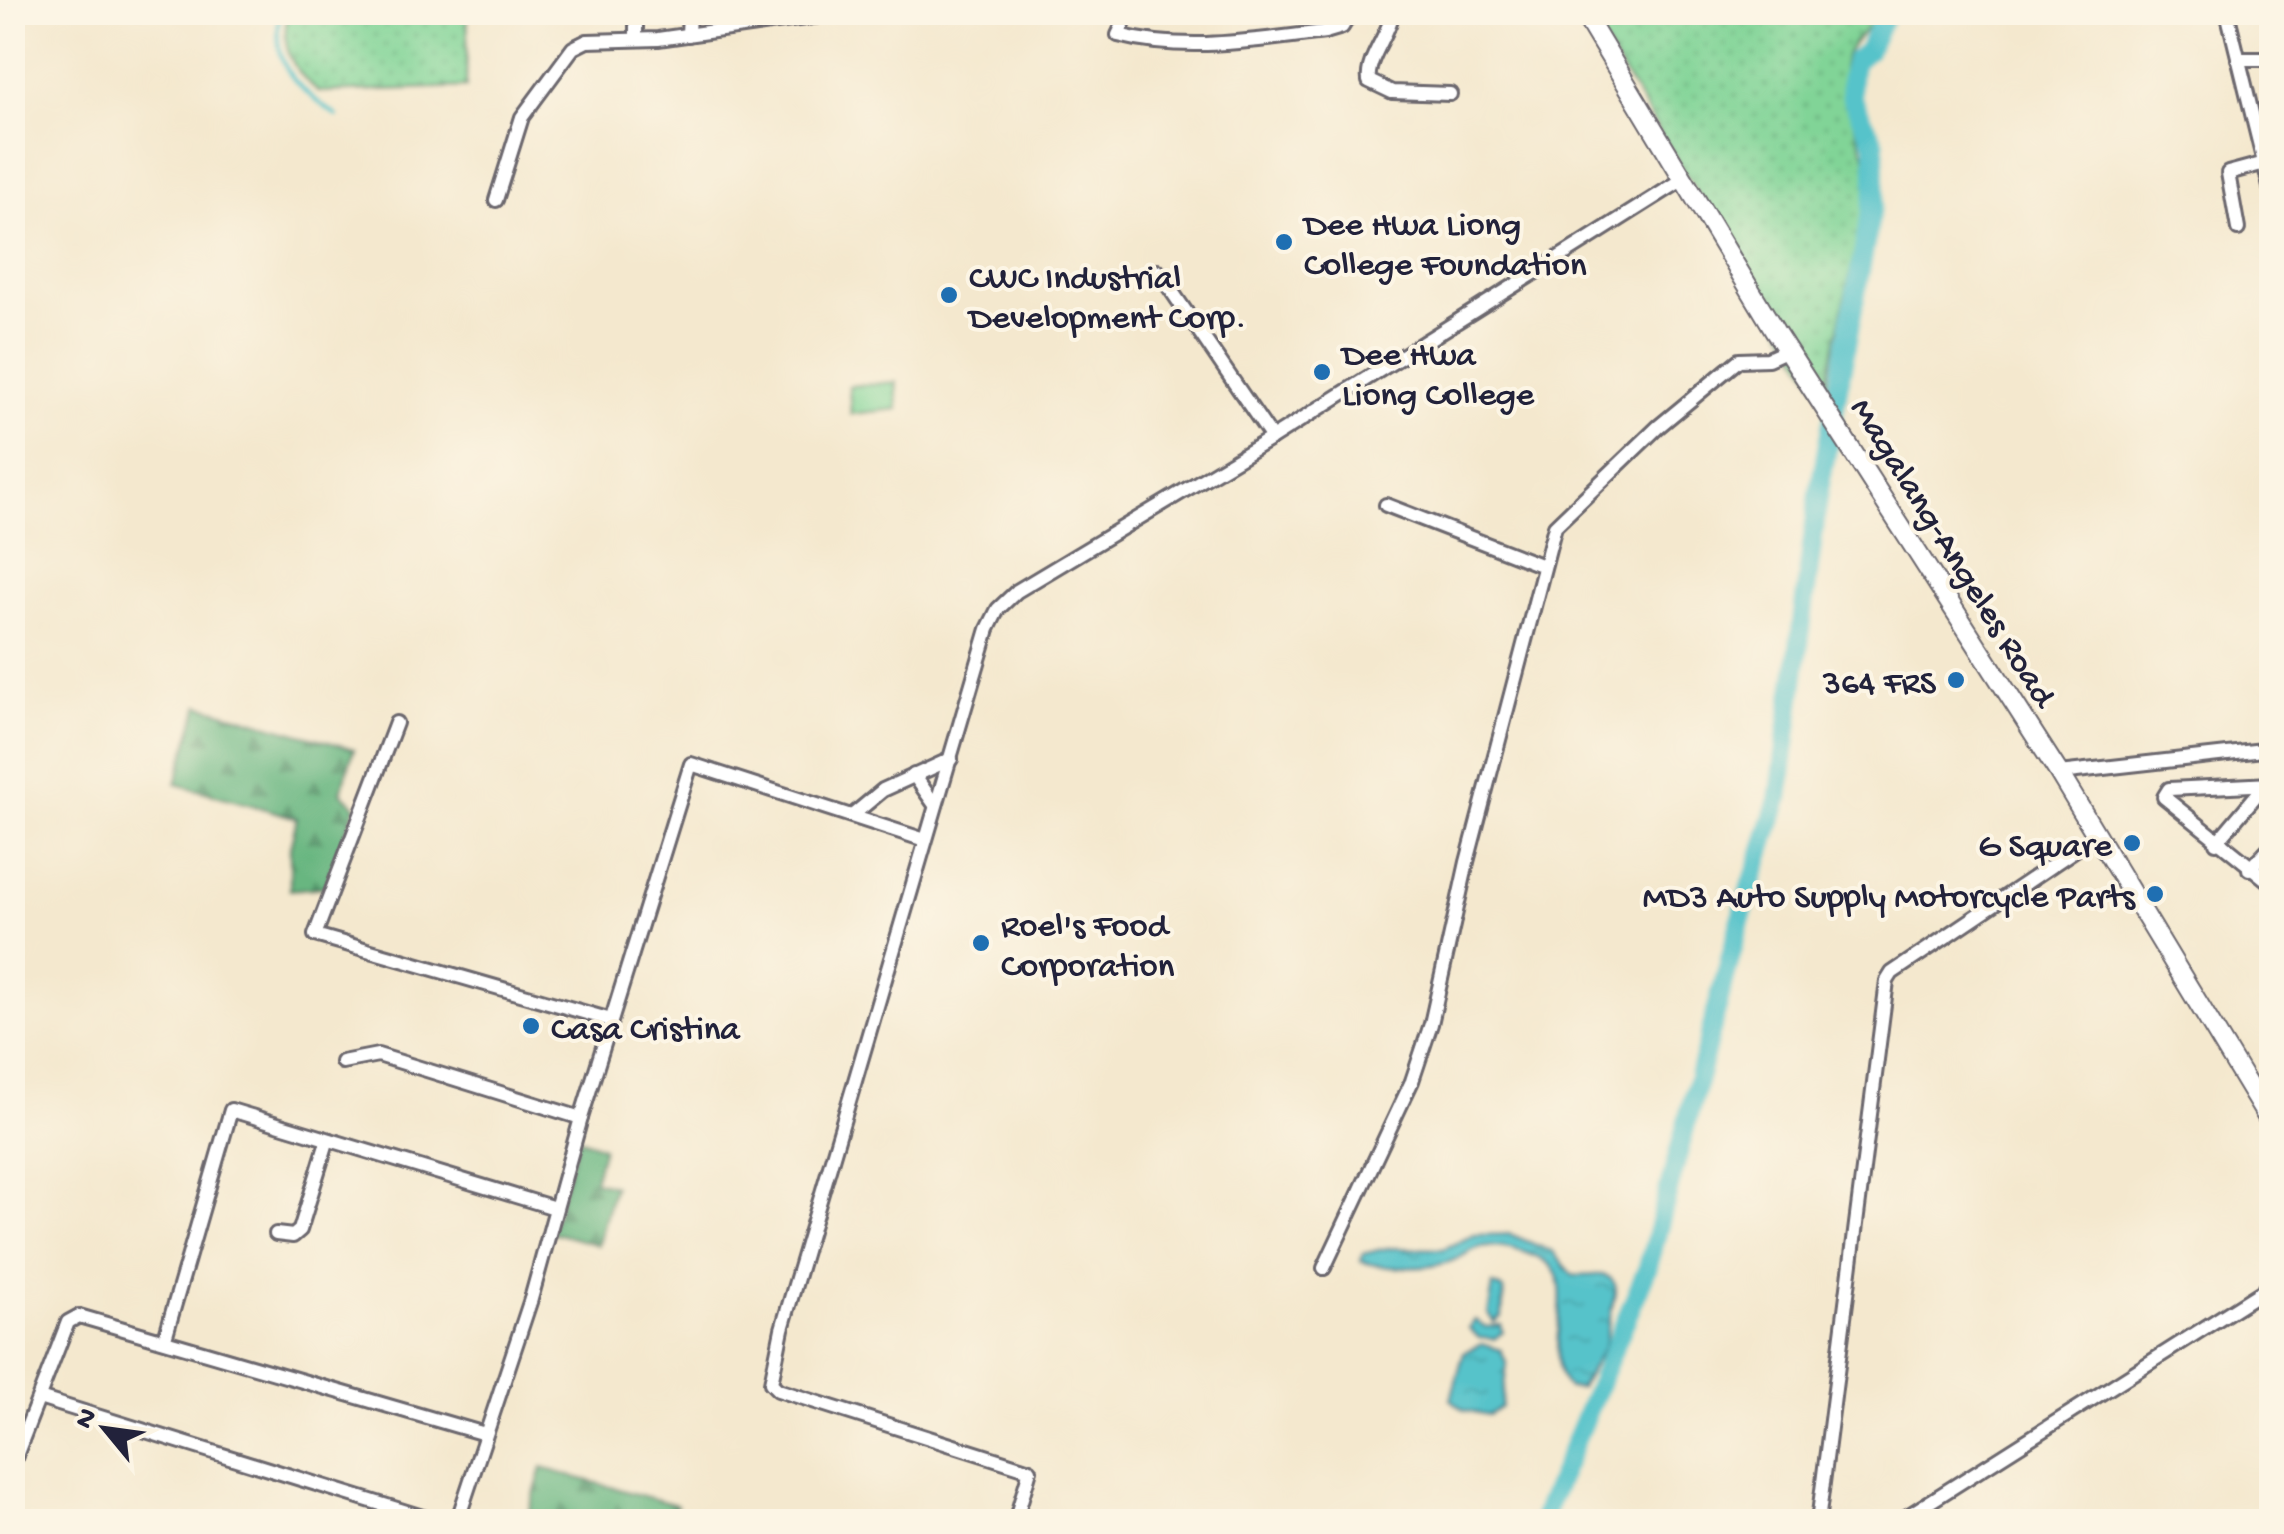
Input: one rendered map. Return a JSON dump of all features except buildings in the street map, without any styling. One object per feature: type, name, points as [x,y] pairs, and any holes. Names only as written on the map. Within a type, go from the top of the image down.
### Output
[{"type":"main road","name":"Magalang-Angeles Road","points":[[1583,12],[1682,180],[1972,645],[2061,777],[2272,1125]]},
{"type":"street","points":[[636,12],[636,38]]},
{"type":"street","points":[[688,35],[689,12]]},
{"type":"street","points":[[496,200],[522,116],[574,48],[587,41],[688,35],[755,18],[848,12]]},
{"type":"street","points":[[1129,12],[1118,35],[1156,44],[1216,45],[1325,32],[1342,27],[1351,12]]},
{"type":"street","points":[[1394,12],[1367,73],[1369,81],[1392,92],[1450,94]]},
{"type":"street","points":[[2228,12],[2272,195]]},
{"type":"street","points":[[2238,60],[2272,58]]},
{"type":"street","points":[[2238,229],[2227,177],[2232,171],[2266,164]]},
{"type":"street","points":[[1015,1522],[1030,1470],[778,1390],[772,1383],[782,1329],[988,629],[1008,600],[1682,180]]},
{"type":"street","points":[[1158,271],[1272,438]]},
{"type":"street","points":[[1324,1268],[1412,1081],[1431,1024],[1467,862],[1557,523],[1658,427],[1739,360],[1762,360],[1788,350]]},
{"type":"street","points":[[1386,504],[1442,530],[1543,566]]},
{"type":"street","points":[[396,723],[315,935],[611,1020]]},
{"type":"street","points":[[2061,777],[2272,753]]},
{"type":"street","points":[[853,814],[883,790],[951,758]]},
{"type":"street","points":[[457,1522],[690,764],[925,840]]},
{"type":"street","points":[[914,775],[936,805]]},
{"type":"street","points":[[2268,784],[2165,792],[2164,797],[2216,843],[2272,884]]},
{"type":"street","points":[[2216,843],[2268,784]]},
{"type":"street","points":[[1818,1522],[1886,982],[1892,973],[2094,837]]},
{"type":"street","points":[[2249,869],[2272,845]]},
{"type":"street","points":[[342,1062],[378,1055],[580,1118]]},
{"type":"street","points":[[165,1338],[231,1110],[555,1208]]},
{"type":"street","points":[[276,1234],[294,1236],[300,1230],[327,1142]]},
{"type":"street","points":[[1898,1522],[2272,1285]]},
{"type":"street","points":[[12,1466],[72,1318],[165,1338],[485,1434]]},
{"type":"street","points":[[39,1398],[439,1522]]},
{"type":"green space","points":[[288,13],[468,13],[466,87],[318,92],[290,57],[286,37]]},
{"type":"green space","points":[[1586,13],[1880,13],[1853,43],[1844,62],[1846,94],[1870,182],[1824,397]]},
{"type":"green space","points":[[896,382],[898,409],[851,414],[849,386]]},
{"type":"green space","points":[[199,705],[354,749],[341,792],[356,806],[324,887],[290,890],[290,847],[297,818],[176,784]]},
{"type":"green space","points":[[579,1138],[603,1147],[594,1181],[614,1186],[598,1245],[551,1232]]},
{"type":"green space","points":[[542,1468],[677,1505],[672,1521],[526,1521]]},
{"type":"water","points":[[1510,1234],[1553,1252],[1572,1275],[1604,1275],[1613,1281],[1616,1288],[1604,1347],[1580,1388],[1568,1388],[1560,1373],[1558,1280],[1551,1266],[1535,1256],[1489,1246],[1433,1266],[1394,1267],[1361,1261],[1363,1254],[1386,1248],[1443,1249],[1474,1235]]},
{"type":"water","points":[[1493,1285],[1504,1290],[1502,1316],[1494,1322],[1488,1314]]},
{"type":"water","points":[[1475,1320],[1486,1327],[1501,1325],[1503,1332],[1494,1339],[1479,1338],[1469,1328]]},
{"type":"water","points":[[1482,1344],[1501,1350],[1507,1365],[1501,1407],[1489,1415],[1464,1410],[1451,1399],[1464,1352]]},
{"type":"waterway","points":[[280,12],[279,47],[289,73],[309,95],[337,116]]},
{"type":"waterway","points":[[1549,1522],[1544,1515],[1648,1267],[1741,918],[1779,799],[1819,491],[1875,191],[1875,144],[1852,98],[1851,77],[1855,61],[1867,51],[1887,12]]},
{"type":"place","name":"Dee Hwa Liong College Foundation","points":[[1284,242]]},
{"type":"place","name":"CWC Industrial Development Corp.","points":[[949,295]]},
{"type":"place","name":"Dee Hwa Liong College","points":[[1322,372]]},
{"type":"place","name":"364 FRS","points":[[1956,680]]},
{"type":"place","name":"G Square","points":[[2132,843]]},
{"type":"place","name":"MD3 Auto Supply Motorcycle Parts","points":[[2155,894]]},
{"type":"place","name":"Roel's Food Corporation","points":[[981,943]]},
{"type":"place","name":"Casa Cristina","points":[[531,1026]]}]
